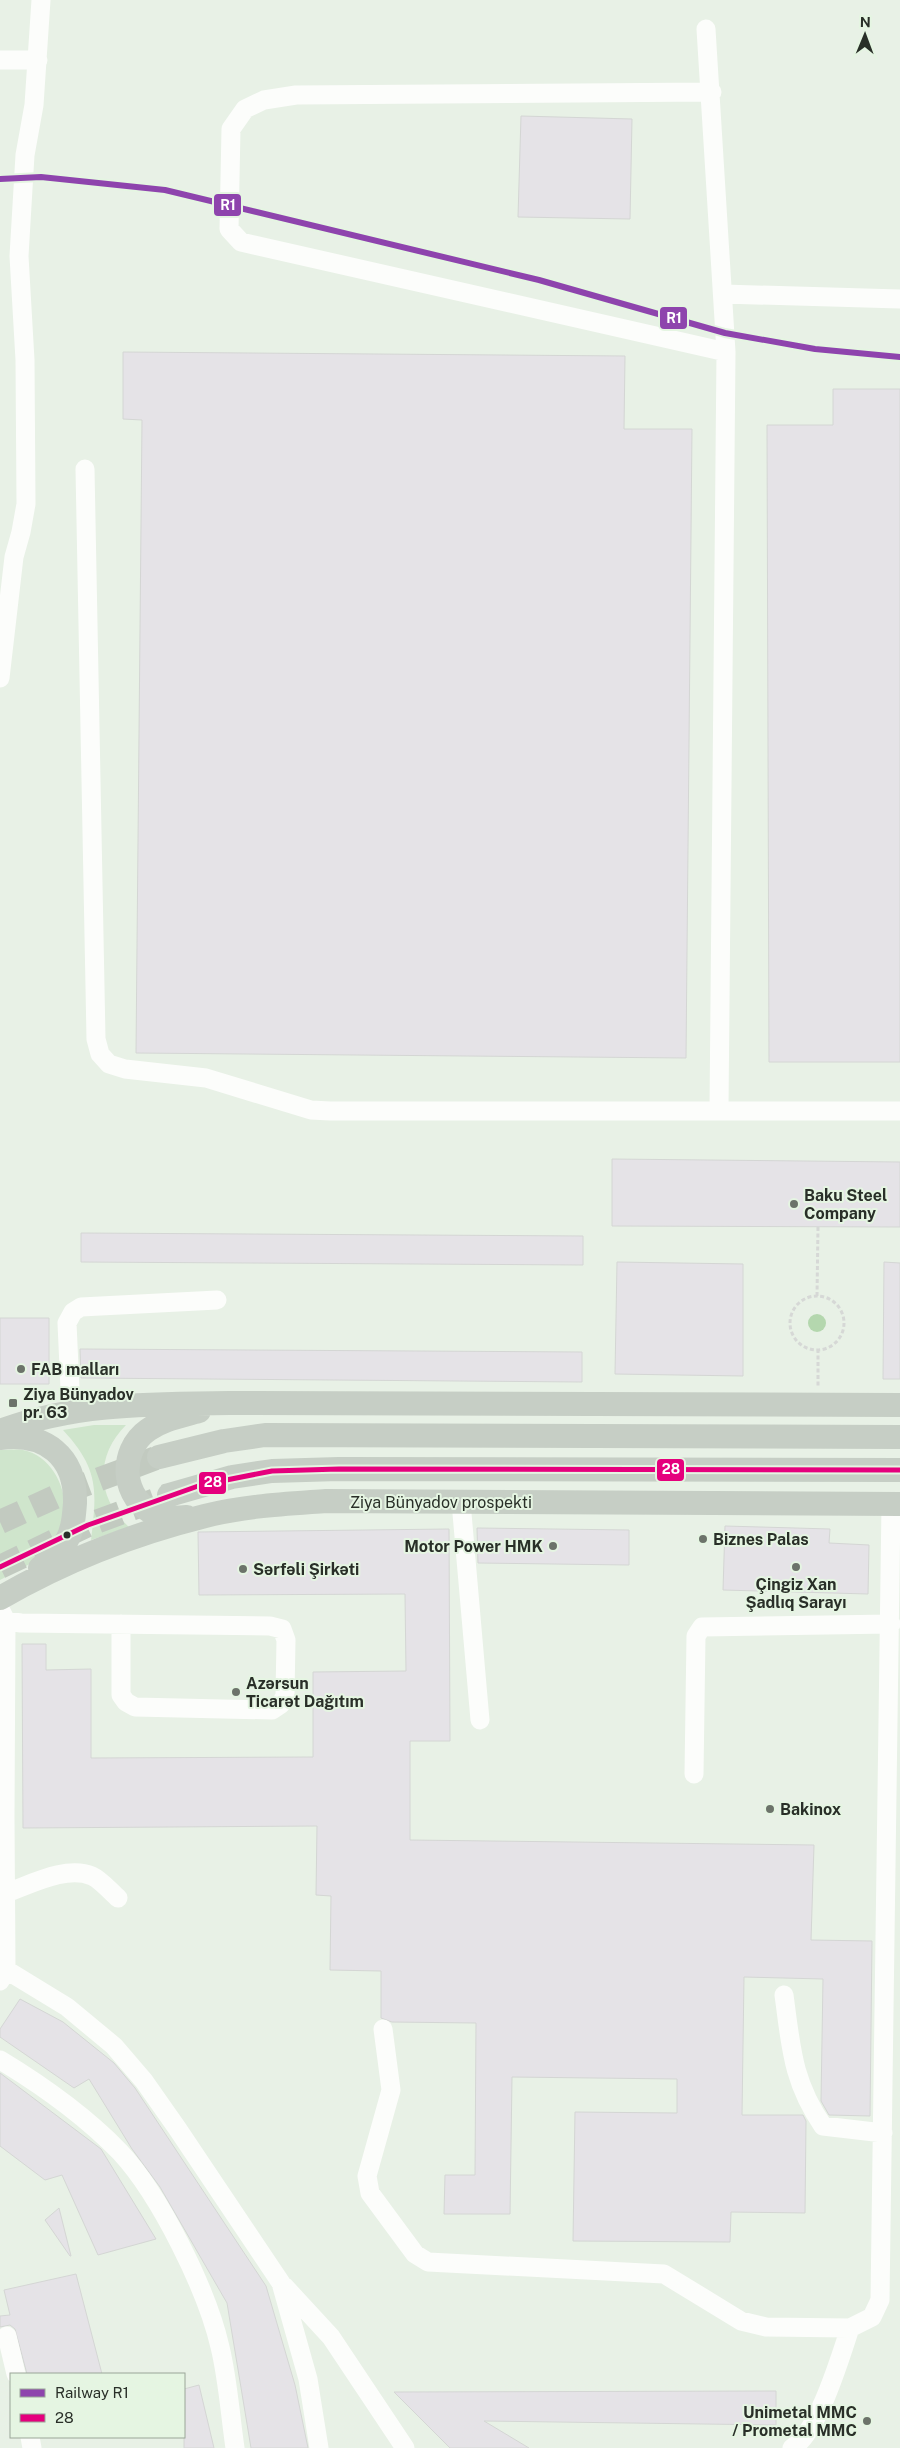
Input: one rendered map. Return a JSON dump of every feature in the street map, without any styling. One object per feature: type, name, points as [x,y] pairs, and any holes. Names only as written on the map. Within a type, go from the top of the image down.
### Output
[{"type":"main road","points":[[206,1516],[174,1518],[158,1515],[147,1509],[131,1488],[127,1461],[137,1441],[147,1430],[160,1423],[229,1403]]},
{"type":"main road","points":[[0,1431],[71,1411],[129,1405],[229,1403],[900,1404]]},
{"type":"main road","points":[[159,1457],[224,1441],[265,1435],[900,1437]]},
{"type":"main road","points":[[0,1438],[27,1437],[52,1448],[62,1457],[71,1474],[75,1503],[72,1528],[57,1553],[0,1597]]},
{"type":"main road","name":"Ziya Bünyadov prospekti","points":[[170,1495],[232,1477],[272,1471],[339,1469],[900,1470]]},
{"type":"main road","name":"Ziya Bünyadov prospekti","points":[[0,1597],[69,1561],[206,1516],[258,1507],[326,1501],[896,1504]]},
{"type":"lane","points":[[0,678],[7,555],[21,532],[26,504],[25,360],[18,256],[25,155],[34,105],[41,0]]},
{"type":"lane","points":[[706,29],[712,92],[726,352],[719,1109]]},
{"type":"lane","points":[[0,60],[38,60]]},
{"type":"lane","points":[[712,92],[296,95],[264,100],[245,110],[231,129],[229,229],[241,242],[726,352]]},
{"type":"lane","points":[[723,294],[900,299]]},
{"type":"lane","points":[[85,469],[96,1038],[100,1054],[110,1064],[125,1069],[206,1078],[311,1110],[330,1112],[719,1109],[900,1111]]},
{"type":"lane","points":[[71,1411],[68,1323],[73,1312],[81,1307],[217,1300]]},
{"type":"lane","points":[[461,1502],[480,1720]]},
{"type":"lane","points":[[383,2029],[391,2090],[367,2176],[370,2192],[415,2254],[428,2262],[664,2274],[741,2321],[766,2327],[850,2328],[872,2316],[880,2300],[896,1504]]},
{"type":"lane","points":[[121,1624],[121,1695],[126,1702],[135,1707],[272,1710],[281,1704],[285,1695],[286,1640],[282,1629],[270,1626],[121,1624],[3,1615],[3,1819],[6,1893],[2,1972],[68,2007],[114,2046],[144,2081],[281,2283],[331,2337],[405,2448]]},
{"type":"lane","points":[[694,1774],[696,1636],[702,1627],[894,1616]]},
{"type":"lane","points":[[6,1893],[62,1874],[80,1874],[93,1876],[118,1898]]},
{"type":"lane","points":[[784,1995],[795,2070],[810,2106],[822,2126],[883,2133]]},
{"type":"lane","points":[[0,2060],[34,2080],[69,2107],[120,2153],[136,2172],[172,2229],[197,2281],[220,2345],[235,2448]]},
{"type":"lane","points":[[281,2283],[308,2378],[319,2448]]},
{"type":"lane","points":[[792,2448],[800,2443],[826,2396],[850,2328]]},
{"type":"lane","points":[[7,2336],[16,2373]]},
{"type":"path","points":[[817,1296],[818,1227]]},
{"type":"path","points":[[817,1296],[829,1299],[836,1304],[844,1320],[840,1337],[826,1348],[818,1349],[801,1344],[795,1338],[790,1321],[797,1305],[804,1300],[817,1296]]},
{"type":"path","points":[[818,1349],[818,1404]]},
{"type":"shaded area","points":[[813,1314],[821,1314],[826,1319],[824,1330],[813,1332],[808,1327],[808,1319]]},
{"type":"shaded area","points":[[94,1425],[126,1425],[116,1437],[109,1450],[105,1463],[104,1477],[105,1490],[110,1503],[118,1516],[129,1527],[91,1540],[94,1507],[93,1481],[83,1457],[63,1430]]},
{"type":"shaded area","points":[[0,1450],[23,1450],[43,1460],[51,1468],[62,1489],[65,1512],[64,1523],[48,1549],[29,1564],[0,1580]]},
{"type":"building","points":[[521,116],[632,119],[630,219],[518,217]]},
{"type":"building","points":[[123,352],[625,356],[624,429],[692,429],[686,1058],[136,1053],[142,420],[123,419]]},
{"type":"building","points":[[833,389],[900,389],[900,1062],[769,1062],[767,425],[833,425]]},
{"type":"building","points":[[612,1159],[900,1162],[900,1227],[612,1226]]},
{"type":"building","points":[[81,1233],[583,1236],[583,1265],[81,1262]]},
{"type":"building","points":[[617,1262],[743,1264],[743,1376],[615,1374]]},
{"type":"building","points":[[884,1262],[900,1263],[900,1379],[883,1379]]},
{"type":"building","points":[[0,1318],[49,1318],[49,1384],[0,1384]]},
{"type":"building","points":[[80,1349],[582,1352],[582,1382],[81,1378]]},
{"type":"building","name":"Çingiz Xan Şadlıq Sarayı","points":[[725,1526],[830,1529],[829,1543],[869,1545],[868,1594],[723,1590]]},
{"type":"building","name":"Motor Power HMK","points":[[477,1528],[629,1530],[629,1565],[478,1563]]},
{"type":"building","points":[[449,1529],[450,1741],[410,1741],[410,1840],[814,1845],[811,1940],[872,1941],[870,2116],[829,2115],[821,2101],[823,1979],[744,1977],[742,2115],[803,2115],[806,2121],[805,2213],[731,2212],[730,2242],[573,2241],[575,2112],[677,2113],[677,2079],[512,2077],[510,2214],[444,2214],[445,2175],[475,2175],[476,2023],[392,2022],[381,2018],[381,1971],[330,1970],[331,1896],[316,1895],[317,1826],[23,1828],[22,1644],[46,1644],[46,1670],[91,1669],[91,1758],[313,1757],[313,1672],[406,1671],[405,1594],[199,1595],[198,1532]]},
{"type":"building","points":[[20,1999],[63,2022],[114,2063],[135,2088],[266,2286],[295,2385],[308,2448],[251,2448],[227,2303],[160,2187],[132,2149],[89,2079],[74,2088],[0,2037],[0,2029]]},
{"type":"building","points":[[0,2073],[101,2149],[156,2239],[98,2255],[62,2175],[45,2180],[0,2146]]},
{"type":"building","points":[[59,2208],[71,2256],[45,2220]]},
{"type":"building","points":[[76,2274],[102,2373],[27,2373],[15,2329],[10,2325],[0,2327],[0,2316],[10,2315],[4,2290]]},
{"type":"building","points":[[199,2385],[214,2448],[184,2448],[185,2389]]},
{"type":"building","points":[[776,2391],[776,2425],[484,2421],[529,2448],[450,2448],[394,2392]]},
{"type":"tunnel","points":[[0,1522],[73,1489],[159,1457]]},
{"type":"tunnel","points":[[0,1567],[88,1525],[169,1495]]},
{"type":"rail line","name":"R1","points":[[0,179],[41,177],[165,190],[539,280],[725,333],[815,349],[900,357]]},
{"type":"transit line","name":"28","points":[[0,1567],[88,1525],[201,1485],[272,1471],[339,1469],[900,1470]]},
{"type":"place","name":"Baku Steel Company","points":[[794,1204]]},
{"type":"place","name":"FAB malları","points":[[21,1369]]},
{"type":"place","name":"Ziya Bünyadov pr. 63","points":[[13,1403]]},
{"type":"place","name":"Biznes Palas","points":[[703,1539]]},
{"type":"place","name":"Motor Power HMK","points":[[553,1546]]},
{"type":"place","name":"Çingiz Xan Şadlıq Sarayı","points":[[796,1567]]},
{"type":"place","name":"Sərfəli Şirkəti","points":[[243,1569]]},
{"type":"place","name":"Azərsun Ticarət Dağıtım","points":[[236,1692]]},
{"type":"place","name":"Bakinox","points":[[770,1809]]},
{"type":"place","name":"Unimetal MMC / Prometal MMC","points":[[867,2421]]}]
